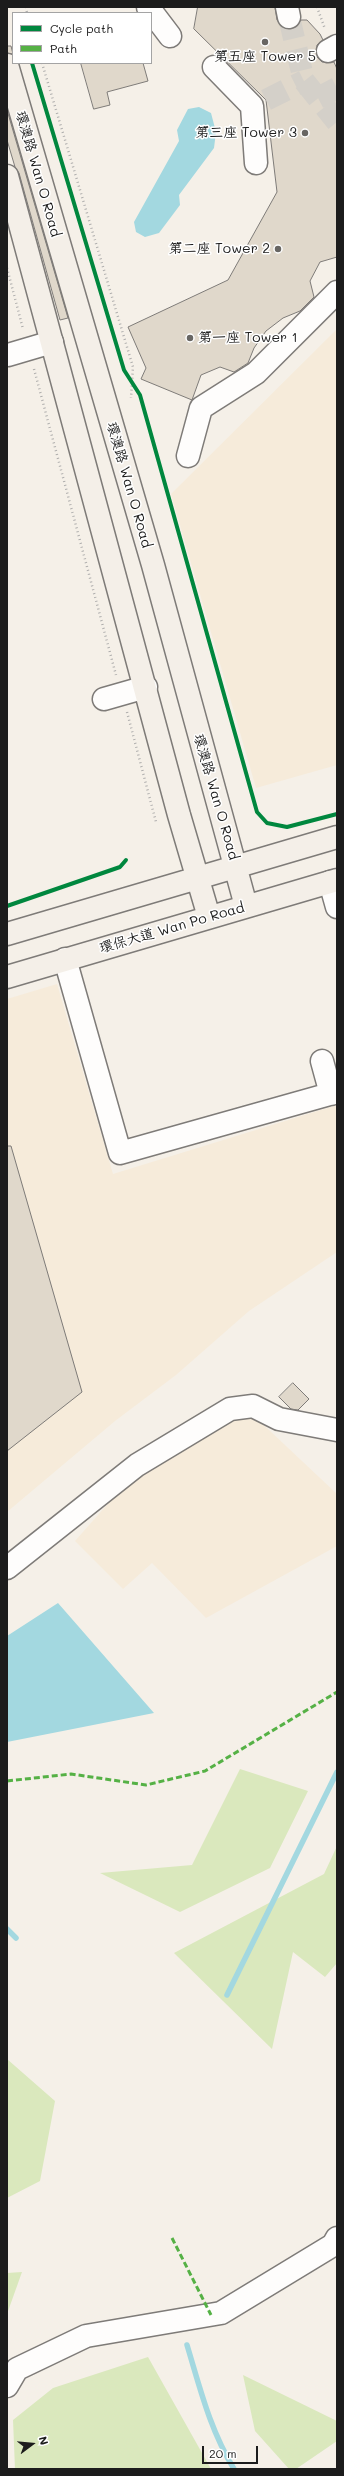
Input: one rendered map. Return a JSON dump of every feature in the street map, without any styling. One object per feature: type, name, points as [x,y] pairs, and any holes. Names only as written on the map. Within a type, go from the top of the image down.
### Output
[{"type":"main road","name":"環澳路 Wan O Road","points":[[7,65],[153,565],[246,906]]},
{"type":"main road","points":[[7,176],[209,916]]},
{"type":"main road","points":[[7,934],[198,877],[337,838]]},
{"type":"main road","name":"環保大道 Wan Po Road","points":[[7,977],[209,916],[334,881]]},
{"type":"lane","points":[[152,12],[170,36]]},
{"type":"lane","points":[[214,67],[259,103],[256,163]]},
{"type":"lane","points":[[188,456],[201,408],[256,373],[337,292]]},
{"type":"lane","points":[[8,355],[52,342]]},
{"type":"lane","points":[[113,696],[146,686]]},
{"type":"lane","points":[[334,881],[337,907]]},
{"type":"lane","points":[[65,959],[120,1153],[334,1093],[322,1062]]},
{"type":"lane","points":[[7,1568],[138,1465],[230,1409],[253,1406],[279,1419],[326,1430],[337,1430]]},
{"type":"lane","points":[[7,2386],[17,2369],[86,2336],[221,2313],[333,2245],[337,2238]]},
{"type":"path","points":[[42,64],[133,367],[131,398]]},
{"type":"path","points":[[7,268],[29,349],[113,696],[156,822]]},
{"type":"path","points":[[128,376],[136,389]]},
{"type":"path","points":[[113,870],[120,867],[126,860]]},
{"type":"shaded area","points":[[337,329],[337,765],[256,788],[171,494]]},
{"type":"shaded area","points":[[57,984],[113,1174],[337,1105],[337,1252],[249,1311],[176,1375],[115,1421],[7,1512],[7,999]]},
{"type":"shaded area","points":[[251,1413],[337,1494],[337,1546],[206,1618],[152,1563],[123,1589],[75,1541],[113,1498],[176,1449],[229,1416]]},
{"type":"green space","points":[[240,1769],[308,1791],[270,1868],[180,1912],[100,1873],[192,1865]]},
{"type":"green space","points":[[337,1846],[337,1963],[325,1977],[293,1952],[272,2049],[174,1953],[324,1874]]},
{"type":"green space","points":[[7,2059],[55,2101],[40,2181],[7,2198]]},
{"type":"green space","points":[[22,2272],[7,2314],[7,2273]]},
{"type":"green space","points":[[148,2357],[211,2469],[15,2469],[13,2420],[53,2388]]},
{"type":"green space","points":[[243,2375],[337,2421],[337,2441],[296,2469],[289,2469],[255,2431]]},
{"type":"water","points":[[199,107],[211,113],[216,132],[214,148],[179,195],[180,205],[159,233],[145,237],[136,232],[134,222],[179,141],[177,130],[188,109]]},
{"type":"water","points":[[58,1603],[154,1713],[7,1742],[7,1636]]},
{"type":"building","points":[[198,7],[275,7],[277,20],[285,29],[292,29],[298,26],[301,20],[307,20],[320,34],[323,40],[317,45],[317,57],[322,62],[334,62],[337,69],[337,257],[320,262],[310,281],[314,297],[300,311],[283,318],[266,331],[254,348],[248,363],[234,372],[220,367],[201,375],[192,400],[141,379],[146,368],[128,327],[228,280],[277,192],[266,100],[194,29]]},
{"type":"building","points":[[7,46],[11,46],[12,54],[7,53]]},
{"type":"building","points":[[81,64],[143,64],[148,81],[107,92],[110,105],[94,109]]},
{"type":"building","points":[[7,110],[68,318],[60,320],[19,173],[15,167],[7,140]]},
{"type":"building","points":[[7,1146],[11,1146],[82,1392],[7,1451]]},
{"type":"building","points":[[293,1383],[309,1399],[298,1410],[291,1409],[279,1397]]},
{"type":"waterway","points":[[227,1995],[337,1772]]},
{"type":"waterway","points":[[7,1929],[16,1938]]},
{"type":"waterway","points":[[187,2345],[212,2424],[234,2469]]},
{"type":"tunnel","points":[[289,17],[304,81],[337,122]]},
{"type":"tunnel","points":[[266,100],[304,81]]},
{"type":"tunnel","points":[[318,98],[337,88]]},
{"type":"marked path","points":[[7,1781],[71,1774],[146,1785],[205,1771],[337,1692]]},
{"type":"marked path","points":[[172,2238],[211,2315]]},
{"type":"cycle path","points":[[32,64],[124,370],[140,395],[257,812],[267,823],[287,827],[337,814]]},
{"type":"cycle path","points":[[7,906],[120,867],[126,860]]},
{"type":"place","name":"第五座 Tower 5","points":[[265,42]]},
{"type":"place","name":"第三座 Tower 3","points":[[305,133]]},
{"type":"place","name":"第二座 Tower 2","points":[[278,249]]},
{"type":"place","name":"第一座 Tower 1","points":[[190,338]]}]
